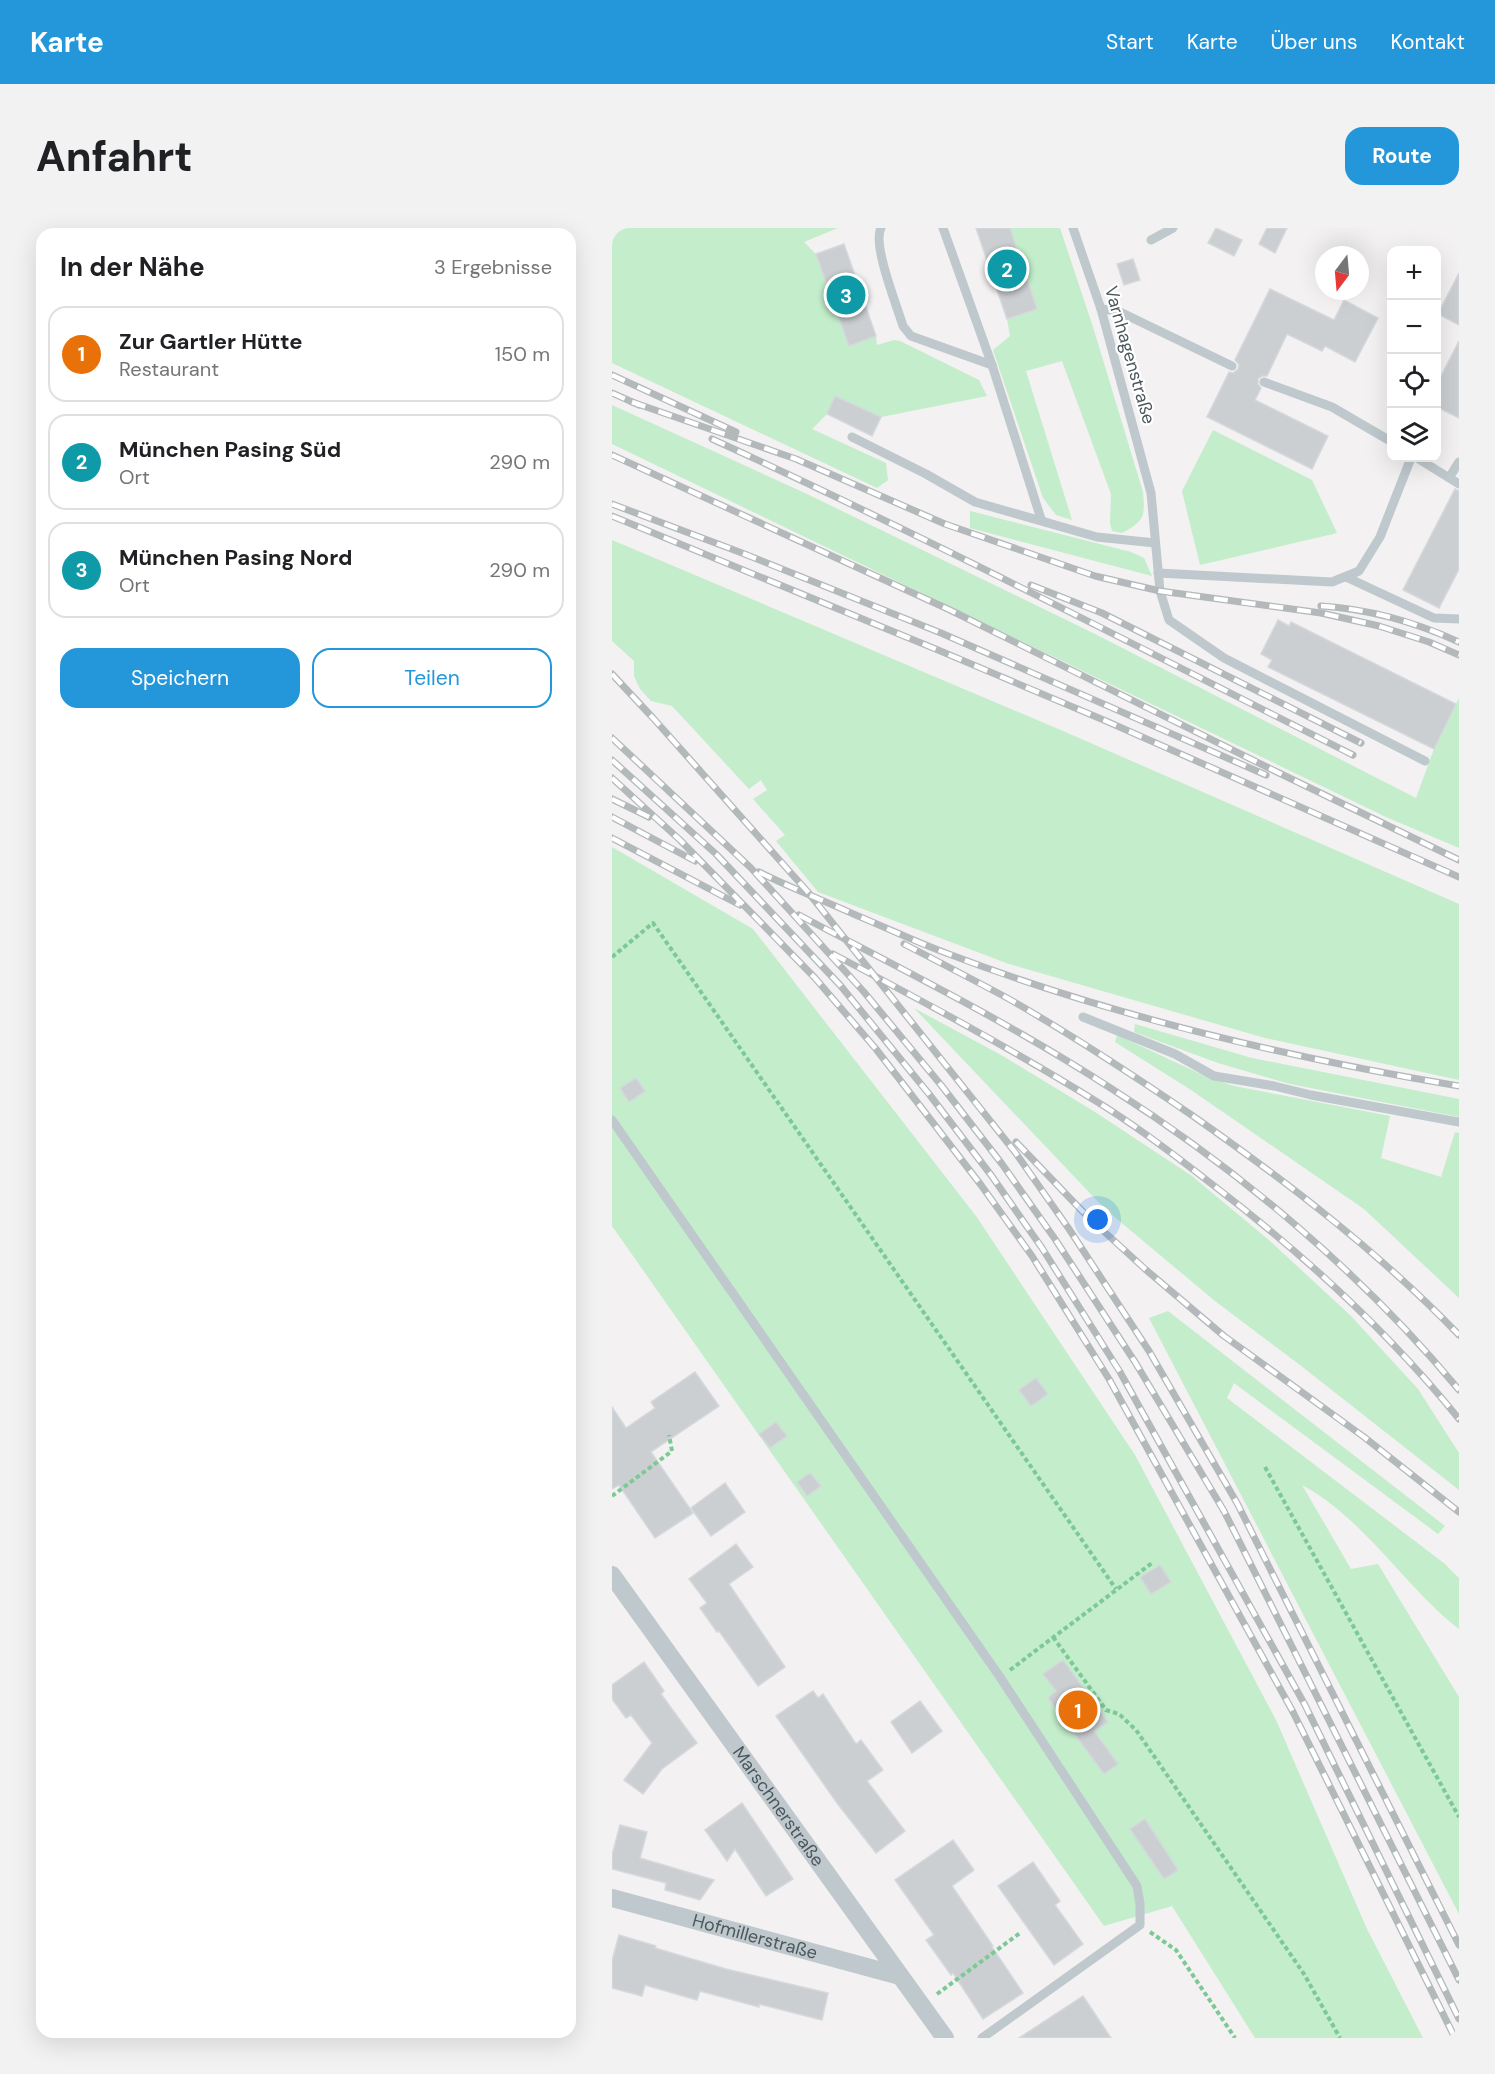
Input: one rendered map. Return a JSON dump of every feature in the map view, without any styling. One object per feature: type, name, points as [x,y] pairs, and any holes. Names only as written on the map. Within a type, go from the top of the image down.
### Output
[{"type":"street","name":"Marschnerstraße","points":[[612,1575],[620,1597],[945,2038]]},
{"type":"street","name":"Hofmillerstraße","points":[[612,1898],[900,1976]]},
{"type":"lane","points":[[881,228],[878,233],[879,247],[903,326],[911,336],[992,365]]},
{"type":"lane","points":[[943,228],[992,365],[1041,519]]},
{"type":"lane","name":"Varnhagenstraße","points":[[1073,228],[1101,309],[1151,493],[1160,591],[1168,620],[1224,658],[1425,761]]},
{"type":"lane","points":[[1151,240],[1173,228]]},
{"type":"lane","points":[[1101,309],[1118,311],[1232,366]]},
{"type":"lane","points":[[1264,382],[1332,407],[1387,439]]},
{"type":"lane","points":[[852,437],[926,474],[975,502],[1041,519],[1097,537],[1155,543]]},
{"type":"lane","points":[[1158,573],[1332,582],[1346,577],[1359,571],[1380,537],[1409,462]]},
{"type":"lane","points":[[1423,462],[1459,484]]},
{"type":"lane","points":[[1449,478],[1459,462]]},
{"type":"lane","points":[[1346,577],[1434,618],[1459,619]]},
{"type":"lane","points":[[1083,1017],[1174,1054],[1214,1076],[1459,1122]]},
{"type":"lane","points":[[612,1120],[1000,1677],[1137,1886],[1140,1925],[982,2038]]},
{"type":"path","points":[[612,957],[653,923],[1116,1589]]},
{"type":"path","points":[[612,1496],[672,1451],[669,1435]]},
{"type":"path","points":[[1265,1467],[1459,1817]]},
{"type":"path","points":[[1000,1677],[1152,1563]]},
{"type":"path","points":[[1053,1637],[1106,1710],[1119,1714],[1136,1730],[1304,1974],[1340,2038]]},
{"type":"path","points":[[1140,1925],[1176,1950],[1235,2038]]},
{"type":"path","points":[[922,2005],[1020,1933]]},
{"type":"green space","points":[[612,228],[838,228],[804,242],[816,254],[849,346],[876,336],[877,345],[894,340],[900,341],[979,380],[987,396],[881,417],[835,397],[827,414],[812,429],[886,463],[888,480],[877,488],[612,363]]},
{"type":"green space","points":[[1010,228],[1060,228],[1143,492],[1142,517],[1135,525],[1122,533],[1112,531],[1111,494],[1062,361],[1026,371],[1072,520],[1056,515],[1043,498],[993,350],[1010,336],[1007,319],[1037,309]]},
{"type":"green space","points":[[612,405],[807,494],[1093,633],[1416,798],[1434,749],[1459,698],[1459,848],[1386,817],[612,444]]},
{"type":"green space","points":[[1213,430],[1312,480],[1337,533],[1200,565],[1182,491]]},
{"type":"green space","points":[[970,511],[1131,552],[1144,558],[1152,576],[970,528]]},
{"type":"green space","points":[[612,540],[1063,731],[1459,904],[1459,1080],[1265,1038],[1009,964],[818,892],[776,841],[785,835],[753,799],[767,790],[761,780],[749,789],[672,706],[651,701],[640,689],[634,676],[634,661],[612,641]]},
{"type":"green space","points":[[612,847],[753,929],[976,1216],[1135,1455],[1276,1720],[1367,1929],[1423,2038],[1255,2038],[1172,1906],[1104,1926],[612,1226]]},
{"type":"green space","points":[[914,1008],[1001,1055],[1095,1112],[1192,1176],[1270,1241],[1351,1316],[1418,1389],[1459,1453],[1459,1490],[1215,1301],[1105,1209]]},
{"type":"green space","points":[[1135,1024],[1252,1058],[1459,1099],[1459,1117],[1290,1084],[1218,1063],[1134,1032]]},
{"type":"green space","points":[[1117,1035],[1207,1077],[1234,1086],[1390,1116],[1381,1158],[1441,1177],[1455,1132],[1459,1133],[1459,1298],[1364,1209],[1191,1090],[1115,1042]]},
{"type":"green space","points":[[1168,1311],[1445,1526],[1438,1534],[1234,1383],[1227,1398],[1445,1564],[1459,1578],[1459,1629],[1420,1593],[1365,1534],[1325,1499],[1302,1485],[1351,1569],[1378,1564],[1459,1697],[1459,1914],[1149,1318]]},
{"type":"building","points":[[976,228],[1010,228],[1037,309],[1007,319]]},
{"type":"building","points":[[1216,228],[1242,240],[1234,256],[1208,243]]},
{"type":"building","points":[[1267,228],[1287,228],[1275,253],[1259,244]]},
{"type":"building","points":[[844,244],[876,336],[849,346],[816,254]]},
{"type":"building","points":[[1133,259],[1140,280],[1124,285],[1117,264]]},
{"type":"building","points":[[1459,273],[1459,325],[1441,316],[1441,308]]},
{"type":"building","points":[[1270,289],[1334,320],[1344,300],[1378,318],[1355,362],[1325,346],[1322,351],[1287,334],[1267,376],[1258,379],[1261,388],[1255,400],[1328,436],[1312,469],[1207,417],[1229,372],[1233,373],[1238,369],[1239,365],[1235,360]]},
{"type":"building","points":[[1459,341],[1459,418],[1441,409],[1441,376]]},
{"type":"building","points":[[835,396],[881,417],[872,436],[827,414]]},
{"type":"building","points":[[1455,489],[1459,491],[1459,569],[1439,608],[1403,590]]},
{"type":"building","points":[[1278,620],[1289,626],[1291,622],[1456,704],[1434,749],[1268,667],[1272,660],[1261,654]]},
{"type":"building","points":[[636,1078],[645,1091],[629,1102],[620,1088]]},
{"type":"building","points":[[695,1372],[719,1406],[651,1452],[693,1513],[655,1538],[619,1485],[612,1489],[612,1407],[626,1428],[655,1408],[651,1402]]},
{"type":"building","points":[[1036,1378],[1048,1394],[1031,1406],[1019,1390]]},
{"type":"building","points":[[776,1422],[787,1436],[770,1448],[759,1434]]},
{"type":"building","points":[[810,1473],[821,1486],[807,1496],[797,1482]]},
{"type":"building","points":[[725,1483],[745,1512],[711,1536],[691,1508]]},
{"type":"building","points":[[736,1544],[753,1567],[729,1584],[785,1667],[758,1686],[700,1608],[707,1603],[689,1579]]},
{"type":"building","points":[[1160,1565],[1171,1582],[1151,1594],[1140,1577]]},
{"type":"building","points":[[1063,1660],[1108,1722],[1094,1731],[1118,1764],[1104,1774],[1048,1698],[1056,1691],[1043,1674]]},
{"type":"building","points":[[644,1662],[664,1691],[661,1694],[697,1743],[662,1769],[643,1794],[624,1780],[652,1743],[631,1715],[626,1718],[612,1699],[612,1685]]},
{"type":"building","points":[[813,1691],[818,1698],[823,1694],[856,1744],[861,1740],[883,1770],[867,1781],[905,1831],[876,1853],[837,1803],[776,1716]]},
{"type":"building","points":[[920,1701],[942,1731],[912,1753],[891,1722]]},
{"type":"building","points":[[742,1803],[793,1879],[766,1896],[735,1849],[727,1861],[705,1830]]},
{"type":"building","points":[[1145,1819],[1178,1870],[1164,1879],[1130,1829]]},
{"type":"building","points":[[620,1825],[647,1832],[640,1858],[714,1880],[700,1900],[665,1890],[666,1883],[612,1869],[612,1855]]},
{"type":"building","points":[[953,1840],[974,1870],[952,1886],[1023,1993],[983,2019],[953,1973],[951,1975],[926,1940],[934,1935],[895,1880]]},
{"type":"building","points":[[1033,1862],[1060,1901],[1055,1905],[1083,1944],[1054,1965],[998,1886]]},
{"type":"building","points":[[619,1935],[726,1969],[828,1993],[822,2020],[759,2004],[759,2007],[700,1991],[697,2000],[645,1985],[642,1996],[612,1988],[612,1961]]},
{"type":"building","points":[[1083,1996],[1111,2038],[1019,2038]]},
{"type":"railway","points":[[612,375],[736,432]]},
{"type":"railway","points":[[612,393],[639,405]]},
{"type":"railway","points":[[632,402],[796,459],[945,524],[1095,576],[1160,591],[1321,613],[1379,626],[1429,642],[1459,655]]},
{"type":"railway","points":[[712,439],[954,554],[1353,755]]},
{"type":"railway","points":[[612,455],[950,610],[1459,860]]},
{"type":"railway","points":[[612,504],[742,553],[941,633],[1266,775]]},
{"type":"railway","points":[[612,516],[1106,721],[1459,877]]},
{"type":"railway","points":[[1031,585],[1102,613],[1361,743]]},
{"type":"railway","points":[[1321,606],[1357,610],[1392,618],[1426,628],[1459,642]]},
{"type":"railway","points":[[612,674],[807,891],[1015,1152],[1069,1229],[1149,1351],[1237,1503],[1459,1945]]},
{"type":"railway","points":[[612,738],[751,868],[864,992],[941,1085],[1002,1164],[1055,1239],[1135,1362],[1224,1511],[1459,1980]]},
{"type":"railway","points":[[612,760],[716,854],[840,985],[929,1094],[991,1175],[1042,1248],[1120,1372],[1305,1705],[1459,2019]]},
{"type":"railway","points":[[612,778],[680,840],[815,978],[876,1049],[981,1185],[1032,1256],[1109,1379],[1293,1712],[1455,2038]]},
{"type":"railway","points":[[612,799],[649,817]]},
{"type":"railway","points":[[612,817],[695,861]]},
{"type":"railway","points":[[612,838],[740,905]]},
{"type":"railway","points":[[759,872],[935,949],[1071,996],[1264,1048],[1459,1086]]},
{"type":"railway","points":[[799,915],[1036,1042],[1159,1120],[1252,1189],[1341,1265],[1422,1347],[1459,1390]]},
{"type":"railway","points":[[904,944],[1033,1013],[1193,1116],[1263,1166],[1331,1219],[1397,1275],[1459,1335]]},
{"type":"railway","points":[[833,954],[1033,1064],[1114,1112],[1171,1153],[1312,1266],[1374,1324],[1459,1419]]},
{"type":"railway","points":[[1016,1142],[1087,1216],[1224,1336],[1364,1437],[1459,1512]]},
{"type":"place","name":"München Pasing Süd","points":[[1007,269]]},
{"type":"place","name":"München Pasing Nord","points":[[846,295]]},
{"type":"place","name":"Zur Gartler Hütte","points":[[1078,1710]]}]
